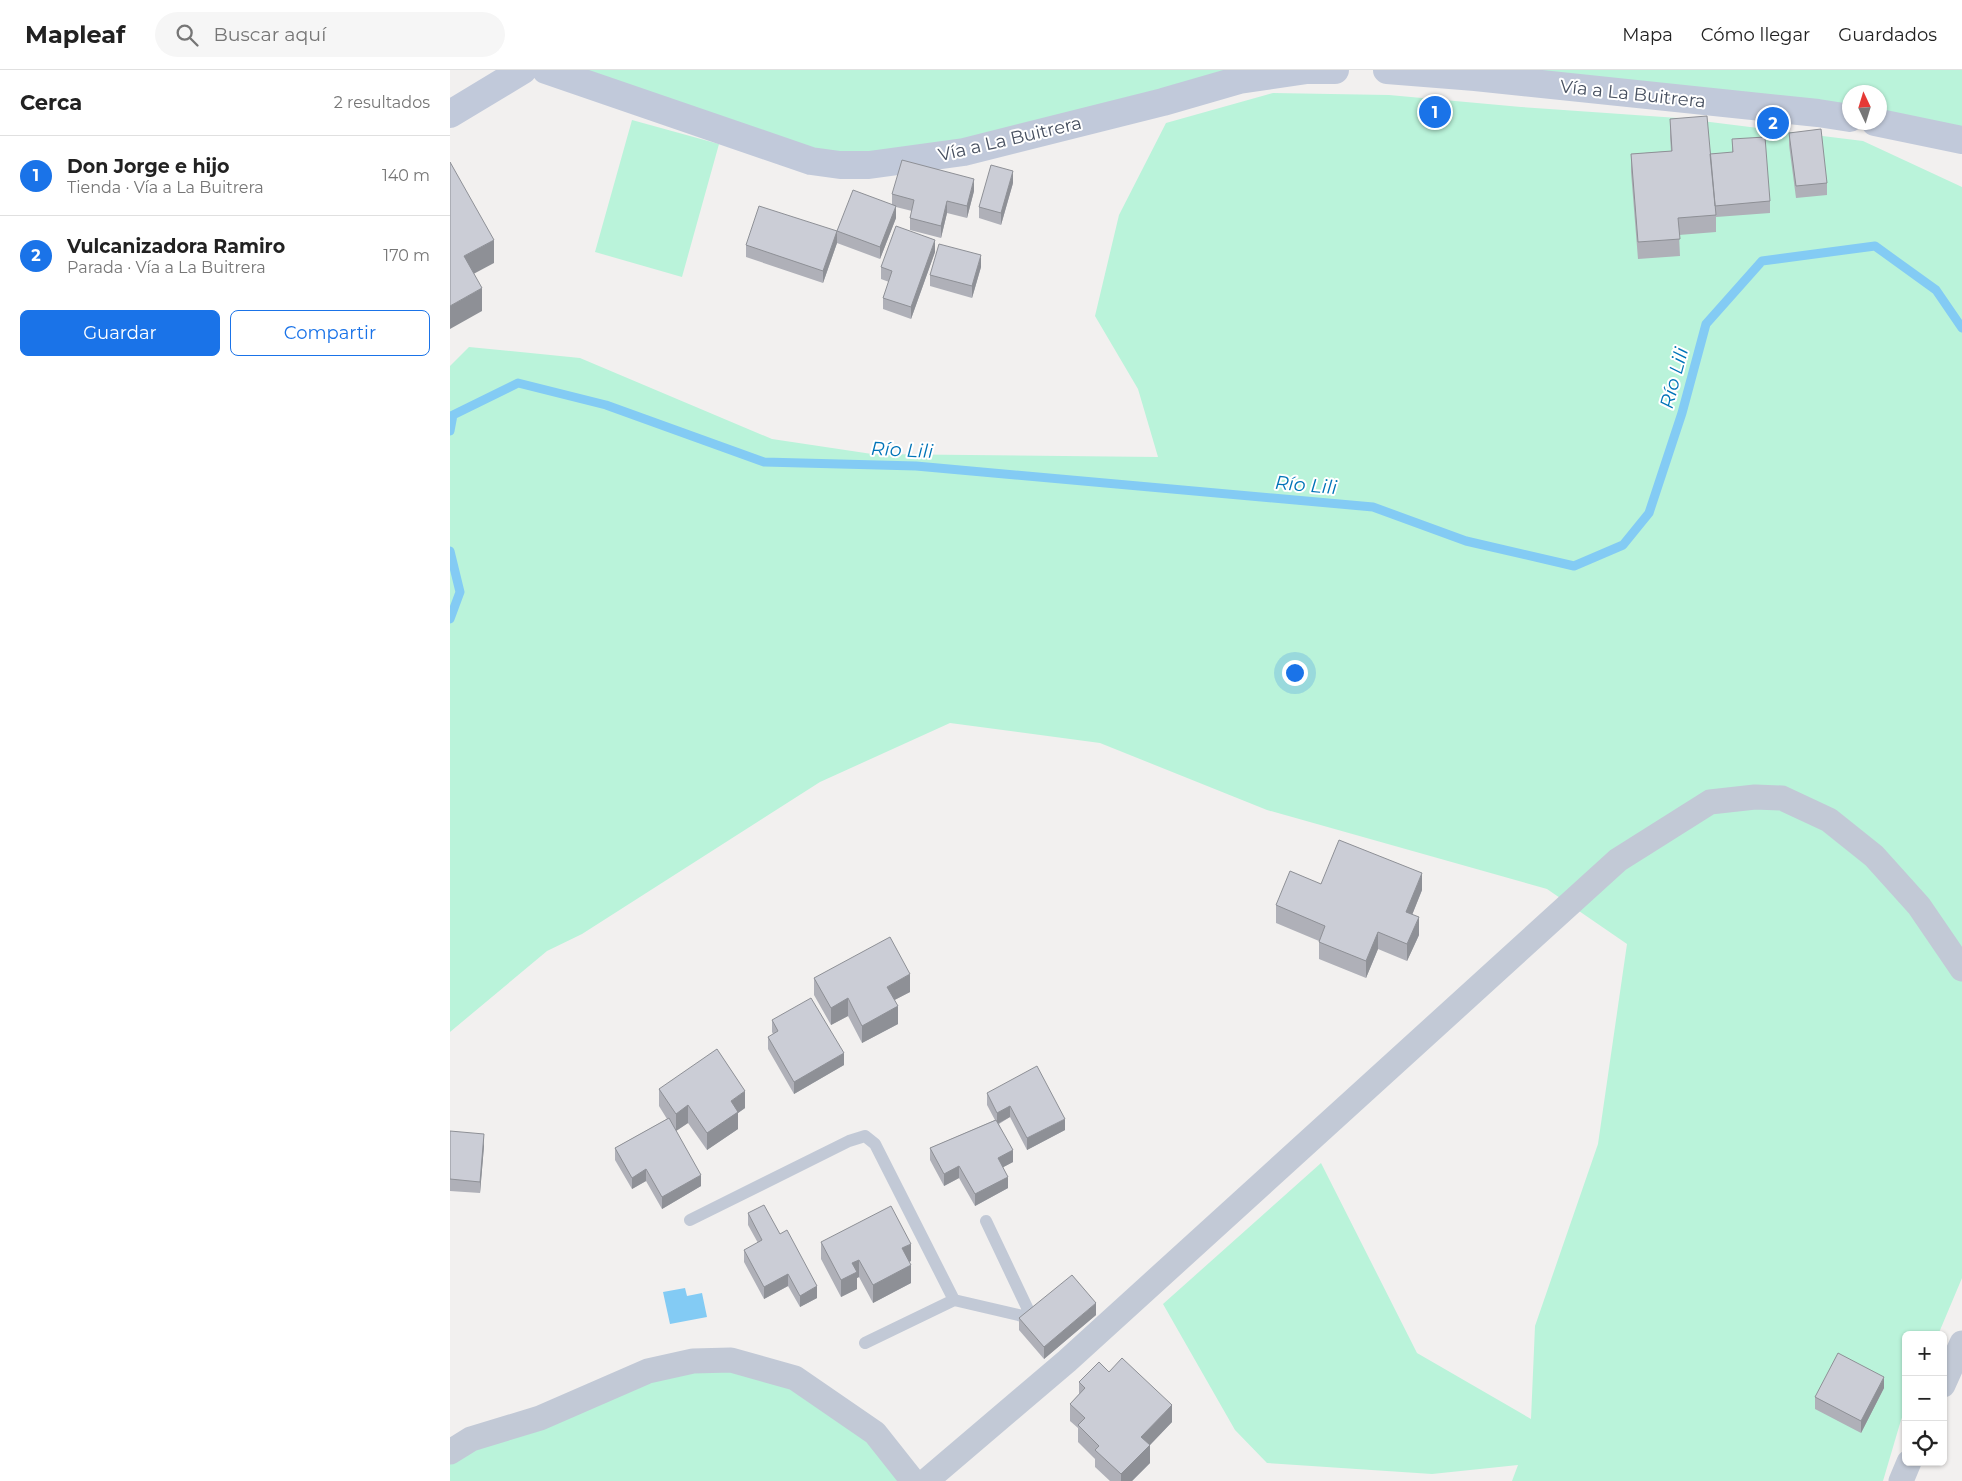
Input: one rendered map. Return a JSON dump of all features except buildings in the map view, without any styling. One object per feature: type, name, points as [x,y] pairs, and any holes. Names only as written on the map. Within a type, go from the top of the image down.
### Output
[{"type":"street","points":[[450,114],[523,70]]},
{"type":"street","name":"Vía a La Buitrera","points":[[546,70],[811,161],[840,165],[869,165],[964,152],[1163,102],[1239,80],[1307,70],[1335,70]]},
{"type":"street","name":"Vía a La Buitrera","points":[[1386,70],[1485,78],[1842,117]]},
{"type":"street","points":[[1887,124],[1962,140]]},
{"type":"street","points":[[926,1481],[1062,1355],[1618,860],[1710,802],[1754,797],[1782,798],[1829,820],[1874,856],[1919,906],[1962,969]]},
{"type":"street","points":[[1947,1376],[1962,1343]]},
{"type":"street","points":[[450,1452],[461,1439],[540,1418],[648,1371],[693,1361],[731,1360],[795,1378],[875,1433],[913,1481]]},
{"type":"street","points":[[1901,1481],[1907,1466]]},
{"type":"lane","points":[[690,1220],[849,1141],[865,1136],[875,1144],[954,1300]]},
{"type":"lane","points":[[865,1343],[954,1300],[1032,1319],[986,1221]]},
{"type":"green space","points":[[546,70],[1335,70],[869,165]]},
{"type":"green space","points":[[1387,70],[1962,70],[1962,140],[1887,124],[1887,85],[1842,85],[1842,117]]},
{"type":"green space","points":[[1273,93],[1389,95],[1678,118],[1863,141],[1962,187],[1962,1278],[1940,1331],[1902,1331],[1902,1418],[1883,1481],[1512,1481],[1518,1465],[1432,1474],[1267,1463],[1235,1430],[1163,1304],[1321,1163],[1417,1353],[1531,1419],[1535,1326],[1598,1144],[1627,944],[1547,889],[1267,810],[1100,743],[950,723],[820,782],[582,934],[547,951],[450,1032],[450,366],[469,347],[580,358],[772,439],[872,454],[1158,457],[1138,389],[1095,316],[1119,215],[1166,123]]},
{"type":"green space","points":[[632,120],[719,144],[682,277],[595,252]]},
{"type":"green space","points":[[693,1361],[795,1378],[913,1481],[450,1481],[450,1452]]},
{"type":"water","points":[[685,1288],[687,1296],[702,1293],[707,1317],[670,1324],[663,1292]]},
{"type":"waterway","name":"Río Lili","points":[[450,431],[453,415],[518,383],[606,405],[764,462],[916,466],[1373,507],[1466,541],[1574,566],[1623,545],[1649,513],[1682,413],[1706,324],[1762,261],[1875,246],[1936,290],[1962,328]]},
{"type":"waterway","name":"Río Lili","points":[[450,551],[460,592],[450,619]]},
{"type":"place","name":"Don Jorge e hijo","points":[[1435,112]]},
{"type":"place","name":"Vulcanizadora Ramiro","points":[[1773,123]]}]
